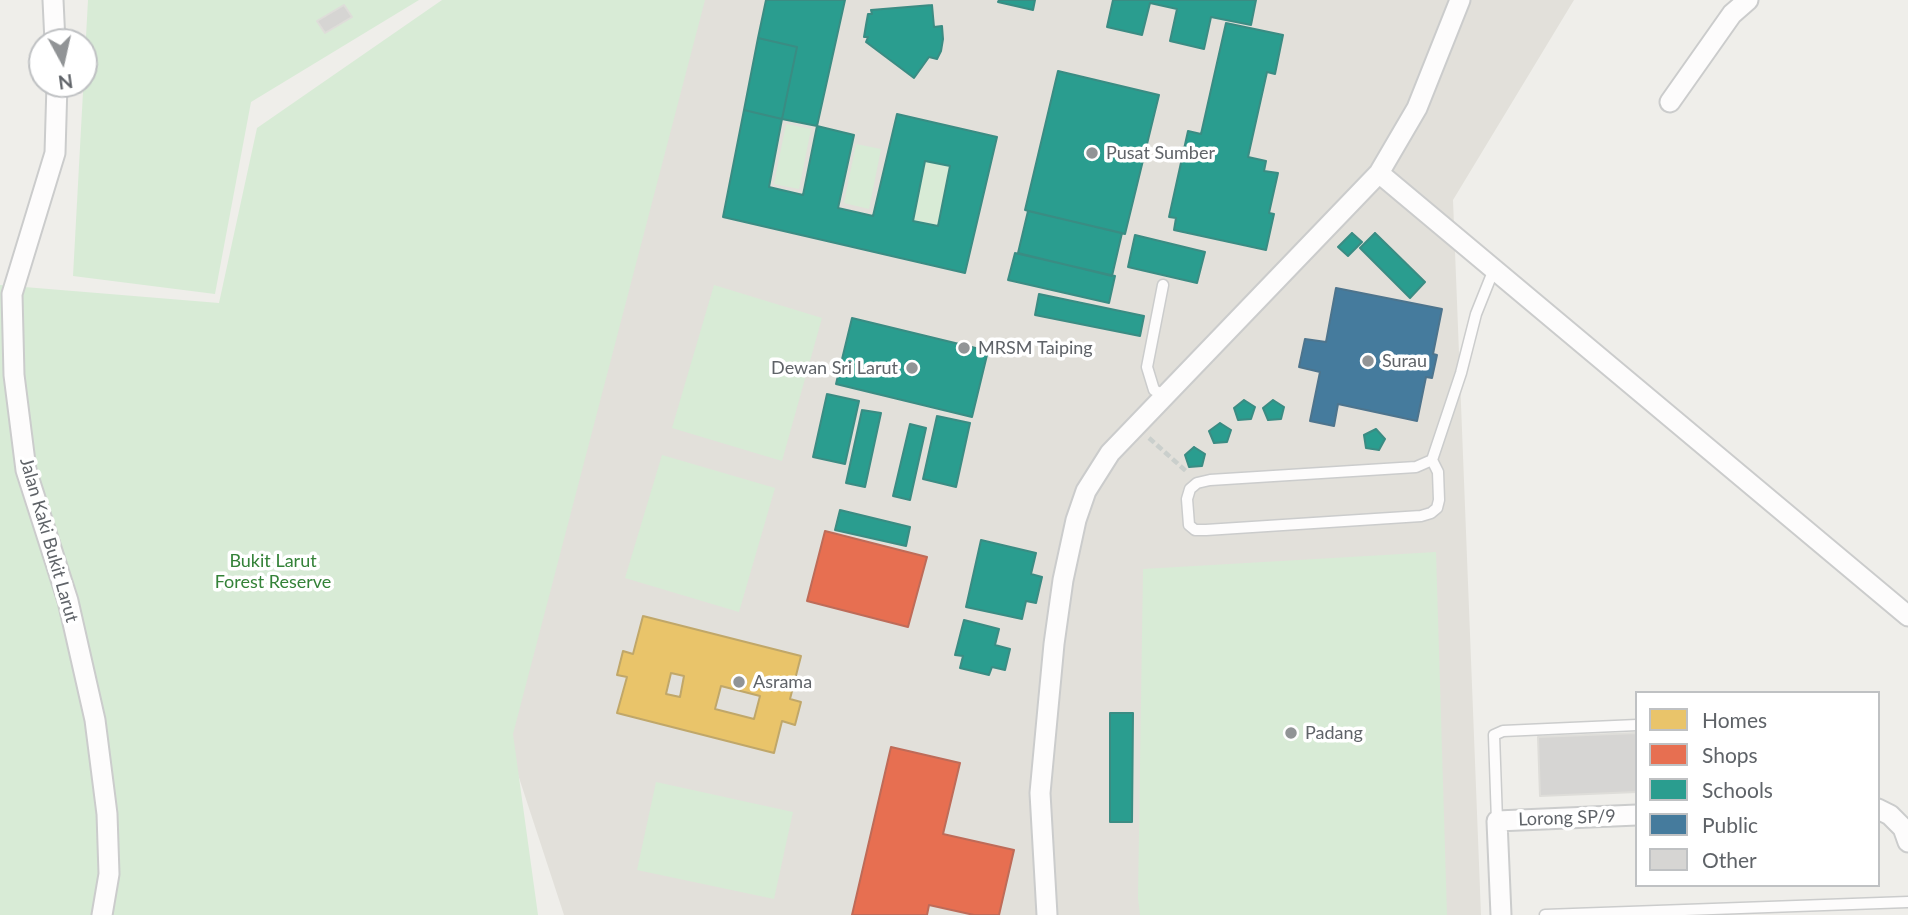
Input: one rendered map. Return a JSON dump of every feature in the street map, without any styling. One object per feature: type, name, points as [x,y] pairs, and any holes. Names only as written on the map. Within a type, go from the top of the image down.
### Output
[{"type":"street","points":[[53,0],[54,28]]},
{"type":"street","points":[[1047,915],[1040,793],[1063,580],[1076,520],[1086,491],[1110,453],[1379,173],[1417,108],[1460,0]]},
{"type":"street","points":[[1670,102],[1732,14],[1748,0]]},
{"type":"street","name":"Jalan Kaki Bukit Larut","points":[[57,98],[55,153],[12,294],[14,374],[26,470],[68,601],[95,720],[107,814],[109,874],[102,915]]},
{"type":"street","points":[[1379,173],[1908,616]]},
{"type":"street","points":[[1880,810],[1890,814],[1902,828],[1908,842]]},
{"type":"street","name":"Lorong SP/9","points":[[1497,821],[1635,815]]},
{"type":"street","points":[[1497,821],[1501,915]]},
{"type":"lane","points":[[1432,460],[1416,467],[1197,483],[1190,489],[1187,499],[1189,525],[1195,530],[1421,516],[1437,508],[1438,472],[1432,460],[1461,373],[1475,314],[1494,269]]},
{"type":"lane","points":[[1163,285],[1147,367],[1154,390],[1162,394],[1169,391]]},
{"type":"lane","points":[[1497,821],[1494,735],[1503,731],[1635,725]]},
{"type":"lane","points":[[1545,915],[1908,902]]},
{"type":"path","points":[[1135,426],[1184,468],[1197,483]]},
{"type":"shaded area","name":"MRSM Taiping","points":[[565,0],[1574,0],[1453,200],[1481,915],[564,915],[427,497]]},
{"type":"green space","points":[[88,0],[419,0],[251,102],[215,294],[73,276],[83,98],[98,98],[98,28],[86,28]]},
{"type":"green space","name":"Bukit Larut Forest Reserve","points":[[442,0],[705,0],[513,734],[538,915],[0,915],[0,285],[219,303],[257,128]]},
{"type":"green space","points":[[786,124],[811,129],[799,189],[774,184]]},
{"type":"green space","points":[[856,144],[881,149],[869,209],[844,203]]},
{"type":"green space","points":[[925,161],[950,166],[938,226],[913,221]]},
{"type":"green space","points":[[714,285],[822,318],[782,461],[672,428]]},
{"type":"green space","points":[[662,455],[775,488],[739,612],[625,578]]},
{"type":"green space","name":"Padang","points":[[1436,552],[1447,915],[1140,915],[1138,898],[1143,569]]},
{"type":"green space","points":[[656,782],[793,812],[774,899],[637,870]]},
{"type":"building: Homes","name":"Asrama","points":[[643,616],[801,656],[790,699],[801,702],[795,725],[782,721],[774,753],[617,713],[627,677],[617,675],[623,651],[633,654]],"holes":[[[671,673],[684,676],[680,697],[666,694]],[[721,686],[760,696],[754,719],[715,709]]]},
{"type":"building: Shops","points":[[825,531],[927,557],[908,627],[807,601]]},
{"type":"building: Shops","points":[[891,747],[960,763],[943,834],[1014,850],[999,915],[974,915],[929,905],[927,915],[852,915]]},
{"type":"building: Schools","points":[[766,0],[845,0],[817,126],[782,119],[797,47],[758,38]]},
{"type":"building: Schools","points":[[1035,0],[1033,10],[998,2]]},
{"type":"building: Schools","points":[[1113,0],[1256,0],[1251,25],[1211,17],[1204,49],[1170,41],[1177,9],[1150,3],[1142,35],[1107,27]]},
{"type":"building: Schools","points":[[932,5],[934,27],[942,26],[941,51],[937,59],[929,57],[914,78],[866,42],[868,37],[864,37],[871,10]]},
{"type":"building: Schools","points":[[1226,23],[1283,35],[1275,74],[1267,72],[1248,157],[1266,161],[1264,171],[1278,173],[1269,213],[1274,214],[1266,250],[1174,230],[1176,218],[1169,217],[1188,131],[1201,134]]},
{"type":"building: Schools","points":[[758,38],[797,47],[782,119],[744,110]]},
{"type":"building: Schools","name":"Pusat Sumber","points":[[1058,71],[1159,95],[1125,234],[1025,210]]},
{"type":"building: Schools","points":[[744,110],[782,119],[769,187],[803,195],[817,126],[854,135],[838,208],[873,216],[897,114],[997,137],[965,273],[723,217]],"holes":[[[925,161],[950,166],[938,226],[913,221]]]},
{"type":"building: Schools","points":[[1028,211],[1122,233],[1112,276],[1018,253]]},
{"type":"building: Schools","points":[[1352,233],[1362,242],[1348,256],[1338,247]]},
{"type":"building: Schools","points":[[1375,233],[1425,282],[1410,298],[1360,248]]},
{"type":"building: Schools","points":[[1135,235],[1205,252],[1197,283],[1128,267]]},
{"type":"building: Schools","points":[[1015,253],[1115,276],[1109,303],[1008,280]]},
{"type":"building: Schools","points":[[1039,294],[1144,316],[1140,336],[1035,315]]},
{"type":"building: Schools","name":"Dewan Sri Larut","points":[[852,318],[988,351],[972,417],[836,384]]},
{"type":"building: Schools","points":[[827,394],[859,401],[845,464],[813,457]]},
{"type":"building: Schools","points":[[1244,400],[1255,407],[1251,419],[1238,420],[1234,408]]},
{"type":"building: Schools","points":[[1273,400],[1284,407],[1281,419],[1268,420],[1263,408]]},
{"type":"building: Schools","points":[[862,410],[881,413],[865,487],[846,483]]},
{"type":"building: Schools","points":[[937,416],[970,423],[956,487],[923,479]]},
{"type":"building: Schools","points":[[1220,423],[1231,430],[1227,442],[1214,443],[1209,431]]},
{"type":"building: Schools","points":[[910,424],[926,428],[910,500],[893,496]]},
{"type":"building: Schools","points":[[1376,429],[1385,439],[1379,450],[1366,448],[1364,435]]},
{"type":"building: Schools","points":[[1194,447],[1205,454],[1202,466],[1189,467],[1185,455]]},
{"type":"building: Schools","points":[[840,510],[910,527],[906,546],[835,530]]},
{"type":"building: Schools","points":[[981,540],[1036,553],[1031,574],[1042,577],[1036,603],[1026,601],[1022,619],[966,607]]},
{"type":"building: Schools","points":[[964,620],[999,629],[995,645],[1010,649],[1005,670],[992,667],[989,675],[960,668],[963,656],[955,655]]},
{"type":"building: Schools","points":[[1110,713],[1133,713],[1132,822],[1110,822]]},
{"type":"building: Public","name":"Surau","points":[[1336,288],[1442,309],[1433,354],[1437,355],[1432,378],[1426,377],[1417,421],[1338,404],[1334,426],[1310,421],[1320,372],[1299,367],[1305,339],[1326,342]]},
{"type":"building: Other","points":[[344,5],[352,17],[325,33],[317,21]]},
{"type":"building: Other","points":[[1635,733],[1635,792],[1540,796],[1538,737]]},
{"type":"place","name":"Pusat Sumber","points":[[1092,153]]},
{"type":"place","name":"MRSM Taiping","points":[[964,348]]},
{"type":"place","name":"Surau","points":[[1368,361]]},
{"type":"place","name":"Dewan Sri Larut","points":[[912,368]]},
{"type":"place","name":"Asrama","points":[[739,682]]},
{"type":"place","name":"Padang","points":[[1291,733]]}]
